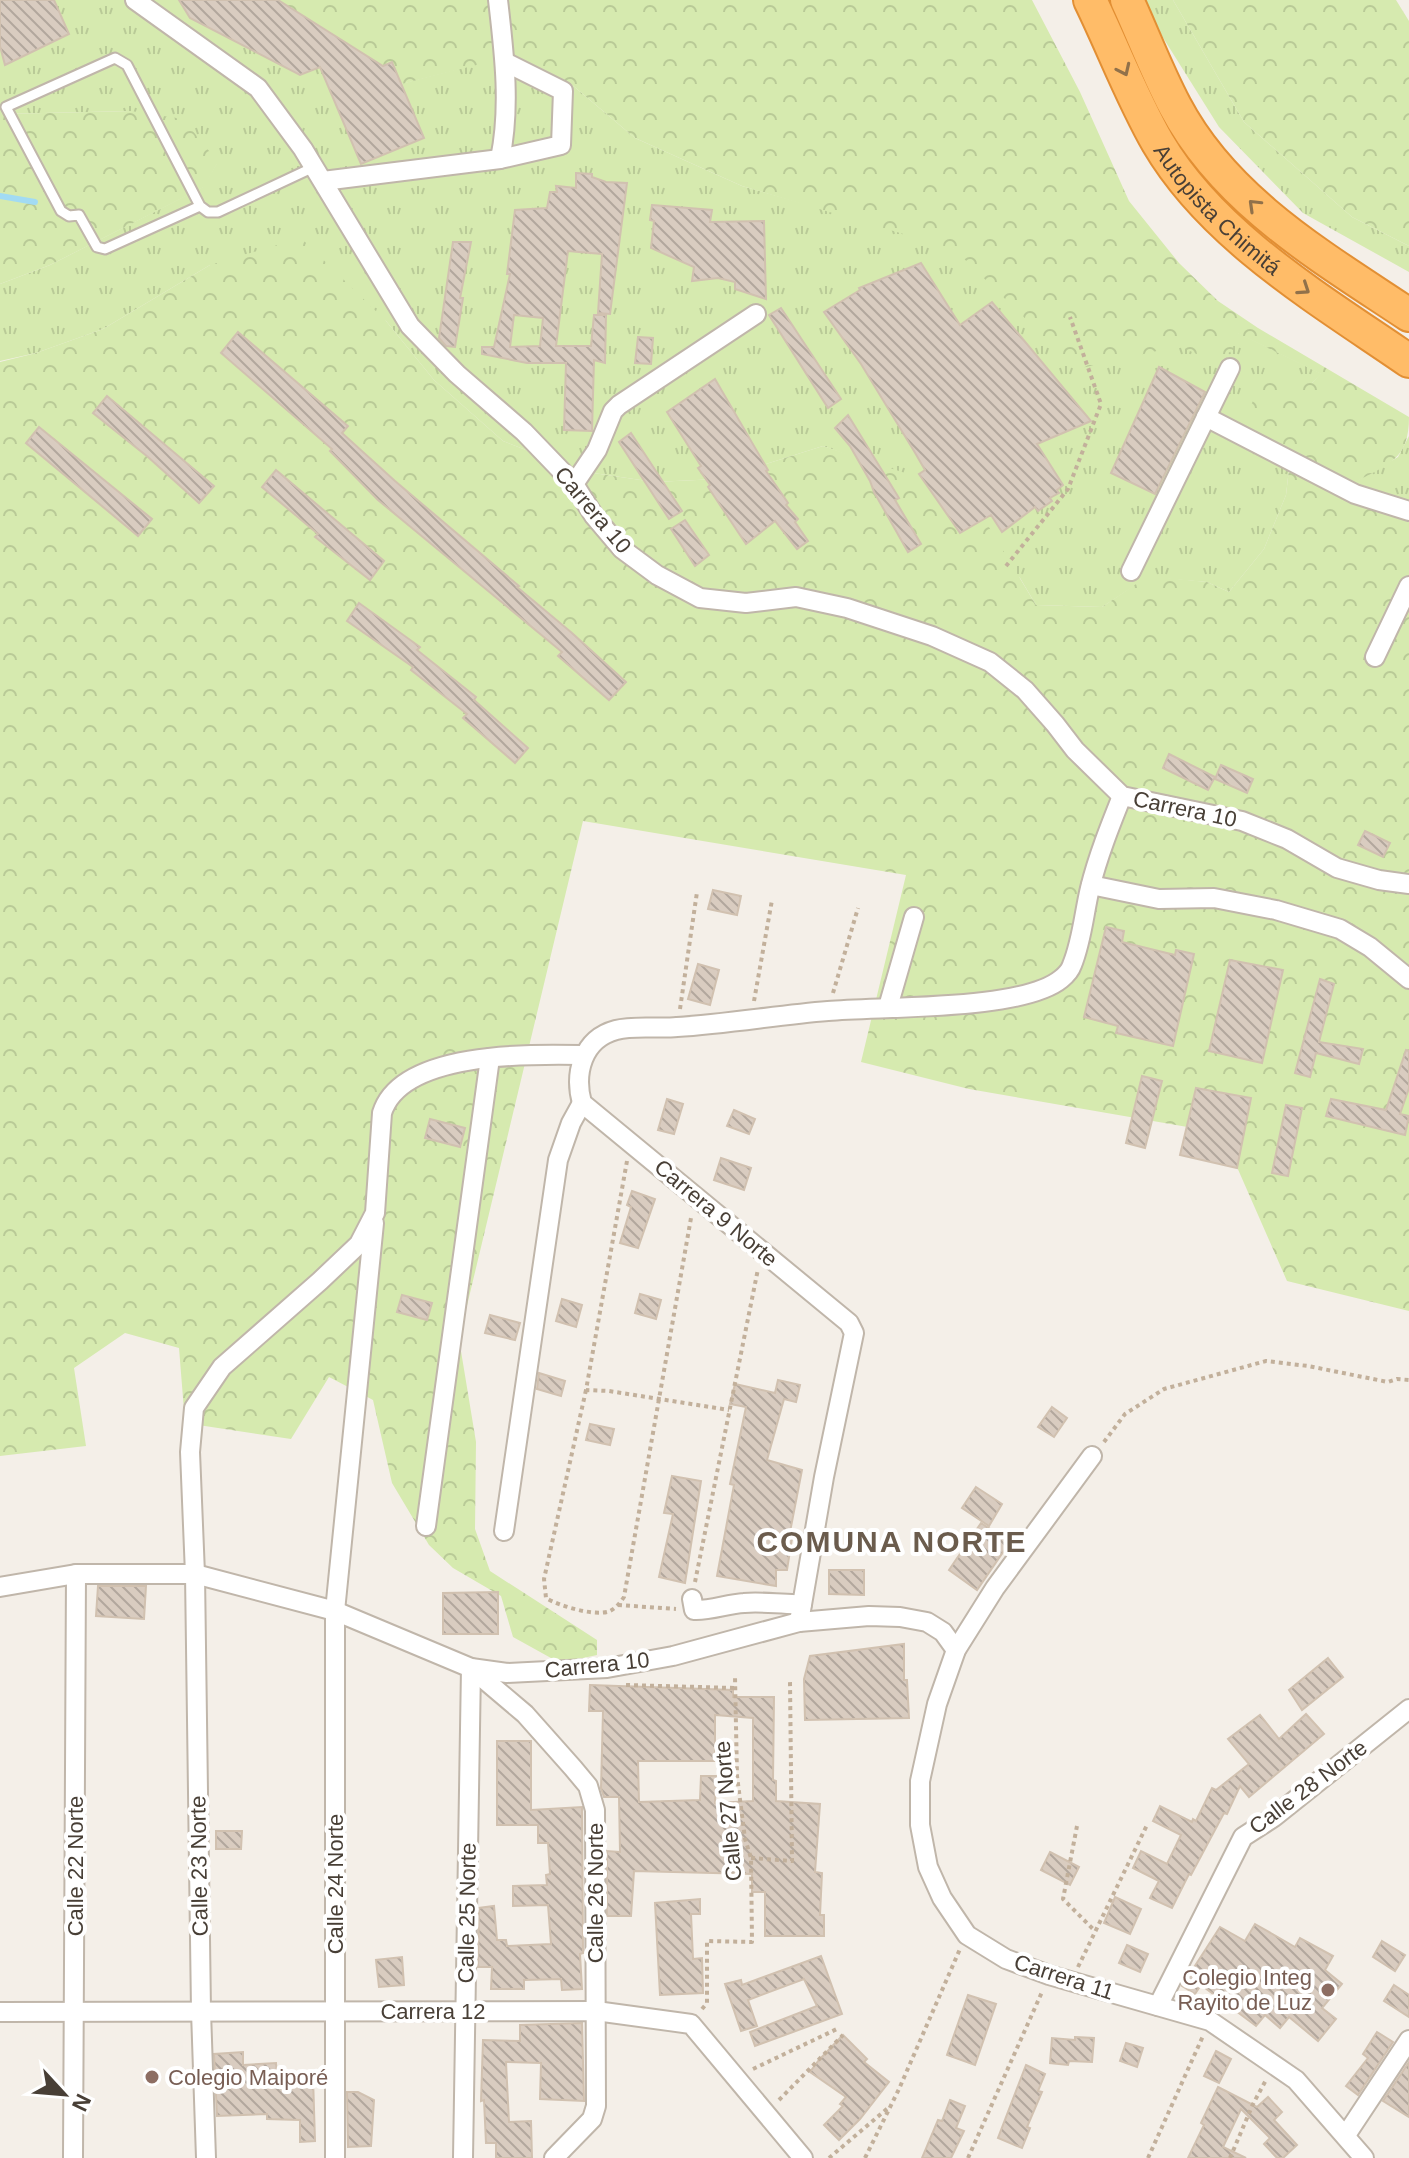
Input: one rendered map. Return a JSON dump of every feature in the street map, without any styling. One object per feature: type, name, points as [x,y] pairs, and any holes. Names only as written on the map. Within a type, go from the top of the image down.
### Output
[{"type":"highway","name":"Autopista Chimitá","points":[[1090,0],[1158,144],[1209,207],[1238,238],[1282,275],[1409,361]]},
{"type":"highway","name":"Autopista Chimitá","points":[[1127,0],[1176,107],[1226,177],[1284,229],[1409,315]]},
{"type":"street","name":"Carrera 10","points":[[135,0],[258,88],[318,174],[410,326],[457,374],[524,432],[574,484],[594,516],[622,549],[657,575],[700,598],[746,603],[796,597],[847,608],[932,636],[990,662],[1025,690],[1075,750],[1122,796],[1242,821],[1287,839],[1337,868],[1379,880],[1409,884]]},
{"type":"street","points":[[498,0],[505,62],[506,132],[500,159]]},
{"type":"street","points":[[318,174],[500,159],[561,145],[563,91],[505,62]]},
{"type":"street","points":[[574,484],[597,450],[613,411],[619,405],[756,314]]},
{"type":"street","points":[[1131,571],[1230,368]]},
{"type":"street","points":[[1206,417],[1355,494],[1409,511]]},
{"type":"street","points":[[1375,657],[1409,586]]},
{"type":"street","points":[[504,1531],[558,1160],[582,1103],[578,1088],[583,1055],[598,1039],[616,1030],[677,1027],[828,1010],[981,1003],[1052,986],[1070,970],[1074,962],[1091,885],[1122,796]]},
{"type":"street","points":[[1091,885],[1159,899],[1214,898],[1276,910],[1327,925],[1356,938],[1409,979]]},
{"type":"street","points":[[888,1007],[914,917]]},
{"type":"street","name":"Calle 24 Norte","points":[[335,2158],[335,1611],[375,1213],[382,1113],[390,1094],[408,1079],[442,1067],[520,1054],[583,1055]]},
{"type":"street","points":[[426,1526],[490,1058]]},
{"type":"street","name":"Carrera 9 Norte","points":[[582,1103],[849,1323],[854,1333],[824,1477],[801,1613]]},
{"type":"street","name":"Calle 23 Norte","points":[[206,2158],[190,1452],[194,1408],[222,1367],[359,1244],[375,1213]]},
{"type":"street","points":[[956,1650],[995,1588],[1092,1456]]},
{"type":"street","name":"Carrera 10","points":[[0,1587],[76,1574],[195,1574],[335,1611],[471,1668],[507,1673],[607,1668],[673,1656],[801,1613],[900,1617],[927,1622],[943,1632],[956,1650]]},
{"type":"street","name":"Calle 22 Norte","points":[[73,2158],[76,1574]]},
{"type":"street","points":[[693,1604],[703,1611],[724,1604],[750,1602],[801,1613]]},
{"type":"street","name":"Carrera 11","points":[[956,1650],[937,1704],[920,1781],[920,1825],[928,1867],[942,1898],[967,1935],[1006,1959],[1049,1975],[1210,2021],[1296,2080],[1364,2158]]},
{"type":"street","name":"Calle 25 Norte","points":[[463,2158],[471,1668]]},
{"type":"street","name":"Calle 26 Norte","points":[[471,1668],[525,1714],[588,1786],[595,1810],[596,2106],[592,2119],[554,2158]]},
{"type":"street","name":"Calle 28 Norte","points":[[1158,2006],[1243,1837],[1274,1817],[1409,1709]]},
{"type":"street","name":"Carrera 12","points":[[0,2012],[596,2011],[691,2024]]},
{"type":"street","points":[[691,2024],[803,2158]]},
{"type":"street","points":[[1346,2135],[1409,2040]]},
{"type":"lane","points":[[200,206],[101,249],[79,215],[69,216],[61,211],[6,107],[115,58],[122,60],[200,206],[208,212],[218,212],[318,174]]},
{"type":"path","points":[[1006,566],[1068,489],[1101,404],[1070,317]]},
{"type":"path","points":[[677,1027],[697,892]]},
{"type":"path","points":[[750,1019],[772,900]]},
{"type":"path","points":[[828,1010],[858,908]]},
{"type":"path","points":[[630,1142],[586,1390],[544,1579],[546,1598],[559,1606],[603,1613],[618,1605],[624,1597],[695,1196]]},
{"type":"path","points":[[618,1605],[693,1604],[762,1251]]},
{"type":"path","points":[[1092,1456],[1125,1414],[1164,1389],[1266,1361],[1388,1382],[1409,1380]]},
{"type":"path","points":[[586,1390],[729,1410]]},
{"type":"path","name":"Calle 27 Norte","points":[[691,2024],[707,2003],[707,1941],[752,1942],[751,1858],[745,1839],[737,1776],[735,1677]]},
{"type":"path","points":[[751,1858],[792,1861],[790,1682]]},
{"type":"path","points":[[612,1685],[735,1688]]},
{"type":"path","points":[[1084,1953],[1147,1825]]},
{"type":"path","points":[[1077,1826],[1063,1899],[1095,1931]]},
{"type":"path","points":[[865,2158],[967,1935]]},
{"type":"path","points":[[968,2158],[1049,1975]]},
{"type":"path","points":[[1148,2158],[1210,2021]]},
{"type":"path","points":[[736,2077],[839,2028]]},
{"type":"path","points":[[766,2113],[843,2035]]},
{"type":"path","points":[[1230,2158],[1275,2063]]},
{"type":"path","points":[[829,2158],[890,2106]]},
{"type":"green space","points":[[0,0],[217,0],[362,94],[512,55],[571,84],[635,138],[742,186],[1234,331],[1322,374],[1240,435],[1291,451],[1286,495],[1264,549],[1229,592],[1207,582],[1148,577],[1102,607],[1036,605],[1020,578],[859,459],[823,446],[718,479],[654,482],[580,471],[503,441],[434,380],[386,321],[210,265],[103,329],[36,353],[0,361],[0,284],[50,265],[203,187],[217,163],[131,111],[0,114]]},
{"type":"green space","points":[[217,0],[1032,0],[1080,92],[1129,201],[1179,263],[1218,301],[1258,328],[1409,417],[1401,451],[1387,464],[1356,482],[1409,503],[1409,1311],[1287,1281],[1222,1133],[969,1089],[861,1062],[906,875],[583,821],[459,1339],[476,1442],[475,1529],[490,1571],[597,1640],[597,1655],[560,1663],[513,1637],[501,1596],[453,1568],[429,1545],[392,1483],[373,1400],[329,1377],[291,1439],[185,1423],[179,1348],[125,1333],[74,1368],[86,1446],[0,1456],[0,362],[36,353],[103,329],[210,265],[301,238],[386,321],[434,380],[503,441],[580,471],[654,482],[718,479],[823,446],[969,494],[1036,605],[1102,607],[1148,576],[1207,582],[1229,592],[1264,549],[1286,495],[1291,451],[1240,435],[1266,366],[1312,383],[1321,374],[1237,333],[1234,334],[1233,350],[1214,362],[1179,346],[1077,369],[954,249],[742,186],[635,138],[571,84],[512,56],[362,94]]},
{"type":"green space","points":[[1146,0],[1173,0],[1244,122],[1352,217],[1409,246],[1409,272],[1303,213],[1219,127],[1162,36]]},
{"type":"green space","points":[[1173,0],[1396,0],[1409,21],[1409,246],[1352,217],[1244,122]]},
{"type":"green space","points":[[131,111],[183,119],[218,162],[204,187],[50,265],[0,284],[0,114]]},
{"type":"green space","points":[[1409,436],[1409,503],[1355,482],[1398,457]]},
{"type":"building","points":[[0,0],[54,0],[69,34],[5,65],[0,46]]},
{"type":"building","points":[[179,0],[278,0],[383,66],[392,62],[424,138],[361,164],[320,67],[300,75],[190,18]]},
{"type":"building","points":[[576,173],[592,174],[592,177],[606,182],[627,183],[610,314],[598,313],[602,254],[568,251],[556,346],[591,346],[594,315],[606,315],[605,363],[594,360],[592,431],[564,430],[566,363],[527,363],[482,354],[482,347],[494,347],[510,274],[507,274],[515,210],[547,208],[550,192],[557,192],[556,186],[576,188]],"holes":[[[514,315],[543,318],[540,346],[510,347]]]},
{"type":"building","points":[[652,205],[712,210],[710,222],[764,221],[766,299],[735,289],[735,282],[718,278],[692,281],[694,267],[651,248]]},
{"type":"building","points":[[453,242],[471,242],[460,298],[463,298],[455,347],[446,346],[439,338]]},
{"type":"building","points":[[921,263],[960,325],[992,302],[1091,421],[1037,444],[1063,485],[1057,490],[1059,493],[1050,498],[1052,501],[1038,511],[1035,507],[1002,532],[991,515],[960,533],[919,474],[925,470],[861,364],[824,312],[859,288]]},
{"type":"building","points":[[781,308],[841,399],[828,408],[769,315]]},
{"type":"building","points":[[238,332],[348,426],[342,433],[395,481],[626,682],[609,700],[558,656],[562,652],[378,500],[330,451],[332,449],[221,353]]},
{"type":"building","points":[[638,337],[653,338],[651,364],[635,363]]},
{"type":"building","points":[[1159,367],[1205,392],[1155,494],[1111,473]]},
{"type":"building","points":[[715,379],[766,471],[788,503],[786,505],[798,519],[795,522],[808,541],[797,549],[775,521],[746,544],[708,487],[710,485],[698,468],[701,466],[667,412]]},
{"type":"building","points":[[107,396],[214,486],[199,503],[93,413]]},
{"type":"building","points":[[848,415],[899,498],[895,500],[921,544],[908,552],[850,446],[835,428]]},
{"type":"building","points":[[39,427],[152,519],[138,536],[26,443]]},
{"type":"building","points":[[631,433],[682,511],[669,519],[619,442]]},
{"type":"building","points":[[276,470],[384,561],[370,580],[315,537],[318,534],[262,487]]},
{"type":"building","points":[[685,520],[709,555],[695,566],[671,529]]},
{"type":"building","points":[[359,603],[420,647],[417,650],[476,697],[474,700],[528,748],[515,763],[463,718],[467,714],[411,670],[413,667],[347,621]]},
{"type":"building","points":[[1169,754],[1215,777],[1208,790],[1163,768]]},
{"type":"building","points":[[1221,765],[1253,779],[1247,793],[1215,779]]},
{"type":"building","points":[[1365,831],[1390,843],[1383,857],[1358,845]]},
{"type":"building","points":[[713,890],[741,896],[737,915],[708,909]]},
{"type":"building","points":[[1106,927],[1124,931],[1122,942],[1175,955],[1176,950],[1194,954],[1173,1046],[1116,1033],[1118,1026],[1084,1017]]},
{"type":"building","points":[[1230,960],[1283,970],[1262,1063],[1209,1051]]},
{"type":"building","points":[[698,964],[719,970],[710,1005],[688,999]]},
{"type":"building","points":[[1320,979],[1334,984],[1319,1042],[1363,1049],[1359,1064],[1316,1053],[1310,1077],[1295,1073]]},
{"type":"building","points":[[1406,1050],[1409,1051],[1409,1088],[1400,1114],[1409,1116],[1405,1135],[1326,1116],[1331,1099],[1386,1110]]},
{"type":"building","points":[[1142,1076],[1162,1081],[1145,1148],[1126,1143]]},
{"type":"building","points":[[1196,1088],[1251,1098],[1237,1168],[1180,1155]]},
{"type":"building","points":[[667,1099],[683,1104],[674,1134],[658,1130]]},
{"type":"building","points":[[1286,1105],[1302,1108],[1288,1176],[1272,1173]]},
{"type":"building","points":[[734,1110],[755,1119],[749,1134],[727,1126]]},
{"type":"building","points":[[430,1119],[465,1128],[460,1147],[425,1138]]},
{"type":"building","points":[[721,1158],[751,1168],[744,1190],[714,1180]]},
{"type":"building","points":[[632,1191],[655,1199],[638,1248],[620,1243],[631,1207],[627,1205]]},
{"type":"building","points":[[640,1294],[661,1300],[656,1319],[635,1313]]},
{"type":"building","points":[[402,1295],[432,1303],[427,1320],[397,1312]]},
{"type":"building","points":[[562,1299],[582,1305],[576,1327],[556,1321]]},
{"type":"building","points":[[490,1315],[520,1323],[515,1340],[485,1333]]},
{"type":"building","points":[[539,1373],[565,1381],[561,1396],[537,1389]]},
{"type":"building","points":[[778,1380],[800,1385],[796,1402],[784,1399],[767,1460],[802,1470],[790,1532],[793,1532],[787,1570],[776,1570],[776,1586],[717,1576],[734,1485],[730,1484],[746,1407],[730,1404],[735,1384],[775,1393]]},
{"type":"building","points":[[1052,1407],[1067,1418],[1054,1437],[1038,1427]]},
{"type":"building","points":[[590,1424],[614,1429],[610,1445],[586,1440]]},
{"type":"building","points":[[672,1476],[701,1481],[685,1583],[659,1577],[673,1514],[664,1513]]},
{"type":"building","points":[[976,1487],[1002,1504],[989,1526],[962,1508]]},
{"type":"building","points":[[981,1523],[1010,1542],[977,1590],[949,1570]]},
{"type":"building","points":[[829,1570],[864,1570],[864,1595],[829,1594]]},
{"type":"building","points":[[98,1586],[146,1586],[144,1619],[96,1616]]},
{"type":"building","points":[[498,1592],[498,1634],[443,1634],[443,1593]]},
{"type":"building","points":[[904,1644],[904,1680],[907,1680],[909,1718],[805,1720],[804,1679],[810,1656]]},
{"type":"building","points":[[1328,1658],[1343,1677],[1302,1710],[1289,1690]]},
{"type":"building","points":[[590,1685],[733,1690],[733,1697],[774,1697],[773,1780],[776,1781],[776,1801],[820,1804],[815,1872],[822,1873],[820,1915],[824,1915],[824,1936],[765,1936],[765,1892],[752,1892],[752,1874],[634,1871],[631,1916],[607,1916],[607,1851],[620,1852],[619,1797],[604,1797],[601,1788],[603,1711],[589,1711]],"holes":[[[715,1715],[753,1718],[753,1801],[715,1803],[716,1776],[701,1776],[700,1800],[639,1802],[638,1761],[715,1761]]]},
{"type":"building","points":[[1306,1714],[1324,1734],[1249,1797],[1240,1786],[1172,1908],[1150,1898],[1159,1881],[1133,1868],[1141,1851],[1167,1864],[1181,1835],[1153,1821],[1160,1806],[1192,1822],[1193,1819],[1196,1821],[1212,1788],[1216,1790],[1249,1764],[1228,1739],[1260,1715],[1279,1739]]},
{"type":"building","points":[[497,1741],[531,1741],[531,1810],[582,1807],[582,1989],[562,1990],[561,1979],[524,1980],[524,1989],[491,1989],[492,1967],[478,1967],[479,1908],[494,1906],[497,1940],[506,1940],[507,1946],[551,1944],[548,1905],[513,1906],[513,1886],[547,1885],[546,1875],[550,1874],[548,1843],[538,1843],[538,1825],[497,1825]]},
{"type":"building","points":[[216,1831],[242,1831],[241,1849],[216,1849]]},
{"type":"building","points":[[1050,1852],[1079,1867],[1070,1885],[1041,1870]]},
{"type":"building","points":[[1115,1897],[1141,1909],[1130,1934],[1104,1923]]},
{"type":"building","points":[[700,1899],[700,1914],[691,1914],[693,1959],[702,1958],[703,1993],[660,1995],[655,1903]]},
{"type":"building","points":[[1255,1924],[1295,1947],[1300,1938],[1333,1956],[1325,1970],[1342,1984],[1322,2008],[1336,2019],[1318,2041],[1289,2017],[1280,2028],[1265,2015],[1256,2026],[1201,1985],[1195,1994],[1182,1986],[1220,1927],[1245,1941]]},
{"type":"building","points":[[1382,1941],[1405,1955],[1395,1971],[1373,1957]]},
{"type":"building","points":[[1127,1945],[1148,1954],[1140,1972],[1119,1963]]},
{"type":"building","points":[[821,1956],[842,2014],[755,2046],[750,2032],[817,2006],[804,1979],[748,2000],[757,2026],[741,2031],[725,1984],[741,1980],[742,1985]]},
{"type":"building","points":[[402,1957],[404,1985],[379,1987],[376,1960]]},
{"type":"building","points":[[1394,1985],[1409,1995],[1409,2017],[1384,2001]]},
{"type":"building","points":[[968,1995],[996,2004],[975,2065],[947,2055]]},
{"type":"building","points":[[582,2023],[584,2101],[540,2099],[541,2063],[506,2062],[509,2122],[531,2121],[532,2158],[496,2158],[496,2143],[486,2143],[484,2100],[481,2101],[483,2040],[520,2041],[520,2025]]},
{"type":"building","points":[[1377,2032],[1393,2042],[1358,2095],[1346,2086],[1368,2058],[1363,2054]]},
{"type":"building","points":[[843,2035],[867,2059],[864,2062],[889,2082],[839,2140],[824,2125],[843,2106],[840,2104],[846,2097],[810,2072]]},
{"type":"building","points":[[1075,2037],[1094,2038],[1092,2062],[1069,2061],[1068,2065],[1050,2063],[1052,2038],[1075,2040]]},
{"type":"building","points":[[1126,2043],[1143,2048],[1137,2067],[1120,2061]]},
{"type":"building","points":[[1216,2051],[1231,2059],[1219,2083],[1204,2076]]},
{"type":"building","points":[[243,2052],[243,2065],[276,2063],[277,2079],[313,2077],[315,2141],[300,2142],[300,2120],[267,2119],[267,2114],[217,2116],[214,2054]]},
{"type":"building","points":[[1409,2062],[1409,2117],[1383,2101]]},
{"type":"building","points":[[1026,2065],[1045,2074],[1038,2091],[1042,2092],[1022,2148],[998,2138]]},
{"type":"building","points":[[1218,2087],[1257,2107],[1268,2097],[1282,2112],[1274,2120],[1297,2145],[1283,2158],[1277,2158],[1264,2144],[1270,2138],[1241,2109],[1223,2147],[1246,2158],[1188,2158]]},
{"type":"building","points":[[347,2092],[358,2092],[374,2100],[371,2146],[348,2147]]},
{"type":"building","points":[[950,2100],[965,2106],[956,2128],[964,2131],[951,2158],[922,2158],[938,2120],[942,2121]]},
{"type":"waterway","points":[[0,196],[35,202]]},
{"type":"place","name":"Colegio Integ Rayito de Luz","points":[[1328,1990]]},
{"type":"place","name":"Colegio Maiporé","points":[[152,2077]]},
{"type":"district","name":"COMUNA NORTE","points":[[892,1541]]}]
